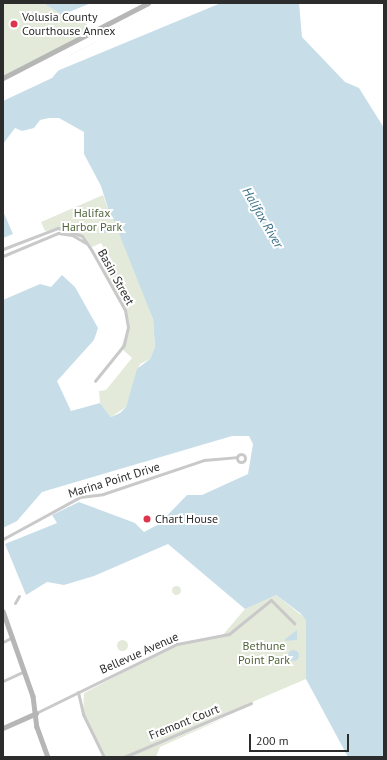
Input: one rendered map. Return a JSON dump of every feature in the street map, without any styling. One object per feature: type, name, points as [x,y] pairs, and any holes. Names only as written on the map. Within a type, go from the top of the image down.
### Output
[{"type":"street","points":[[3,78],[148,3]]},
{"type":"street","name":"Basin Street","points":[[3,250],[43,231],[65,229],[82,236],[125,310],[128,327],[124,345],[95,381]]},
{"type":"street","points":[[43,231],[45,237]]},
{"type":"street","name":"Basin Street","points":[[3,256],[45,237],[64,233],[87,244]]},
{"type":"street","points":[[15,244],[17,249]]},
{"type":"street","name":"Marina Point Drive","points":[[3,539],[80,497],[103,494],[204,460],[236,457]]},
{"type":"street","points":[[15,603],[19,596]]},
{"type":"street","name":"Bellevue Avenue","points":[[3,728],[177,644],[229,634],[271,600],[294,623]]},
{"type":"street","points":[[3,611],[11,638],[24,671],[36,713],[37,727],[48,757]]},
{"type":"street","points":[[3,642],[11,638]]},
{"type":"street","points":[[3,681],[24,671]]},
{"type":"street","points":[[78,692],[104,757]]},
{"type":"street","name":"Fremont Court","points":[[124,757],[251,703]]},
{"type":"green space","points":[[3,3],[43,3],[62,15],[84,21],[93,31],[3,78]]},
{"type":"green space","name":"Halifax Harbor Park","points":[[103,195],[110,215],[119,220],[119,231],[140,281],[153,319],[155,347],[150,359],[140,364],[126,407],[111,417],[100,403],[99,391],[106,390],[132,358],[121,348],[128,327],[125,310],[104,272],[114,264],[101,243],[90,248],[82,236],[65,229],[45,231],[41,222]]},
{"type":"green space","points":[[176,585],[181,590],[176,595],[171,590]]},
{"type":"green space","name":"Bethune Point Park","points":[[270,595],[276,595],[306,619],[306,679],[124,757],[104,757],[83,714],[84,693],[177,644],[221,637],[245,609]]},
{"type":"green space","points":[[122,639],[126,641],[128,645],[126,649],[122,651],[118,649],[116,645],[118,641]]},
{"type":"green space","points":[[229,716],[160,747],[156,757],[128,757]]},
{"type":"water","name":"Halifax River","points":[[43,3],[299,3],[302,37],[345,82],[359,88],[384,128],[384,757],[348,757],[306,679],[306,620],[300,613],[276,595],[245,609],[168,544],[94,576],[64,585],[47,582],[26,595],[5,544],[57,523],[52,515],[79,502],[135,523],[144,532],[159,524],[187,495],[202,495],[248,474],[253,444],[249,436],[232,436],[42,492],[17,521],[3,528],[3,300],[40,284],[51,287],[62,275],[75,287],[98,328],[94,340],[57,381],[71,411],[100,403],[111,417],[120,413],[126,407],[137,369],[150,359],[155,347],[153,319],[118,231],[119,221],[115,222],[110,215],[101,186],[84,154],[84,132],[59,118],[49,118],[40,120],[34,128],[22,131],[15,128],[3,144],[3,101],[52,78],[72,54],[96,42],[96,36],[84,21],[62,15]]},
{"type":"water","points":[[3,211],[13,234],[3,238]]},
{"type":"water","points":[[103,223],[107,223],[109,224],[109,232],[103,233],[100,230],[100,226]]},
{"type":"water","points":[[297,630],[297,640],[285,641],[285,639]]},
{"type":"water","points":[[293,649],[297,651],[299,655],[297,659],[293,661],[289,659],[287,655],[289,651]]},
{"type":"pier","points":[[91,3],[221,3],[57,71],[72,54],[96,42],[96,36],[84,21],[62,15]]},
{"type":"place","name":"Volusia County Courthouse Annex","points":[[14,24]]},
{"type":"place","name":"Chart House","points":[[147,519]]}]
